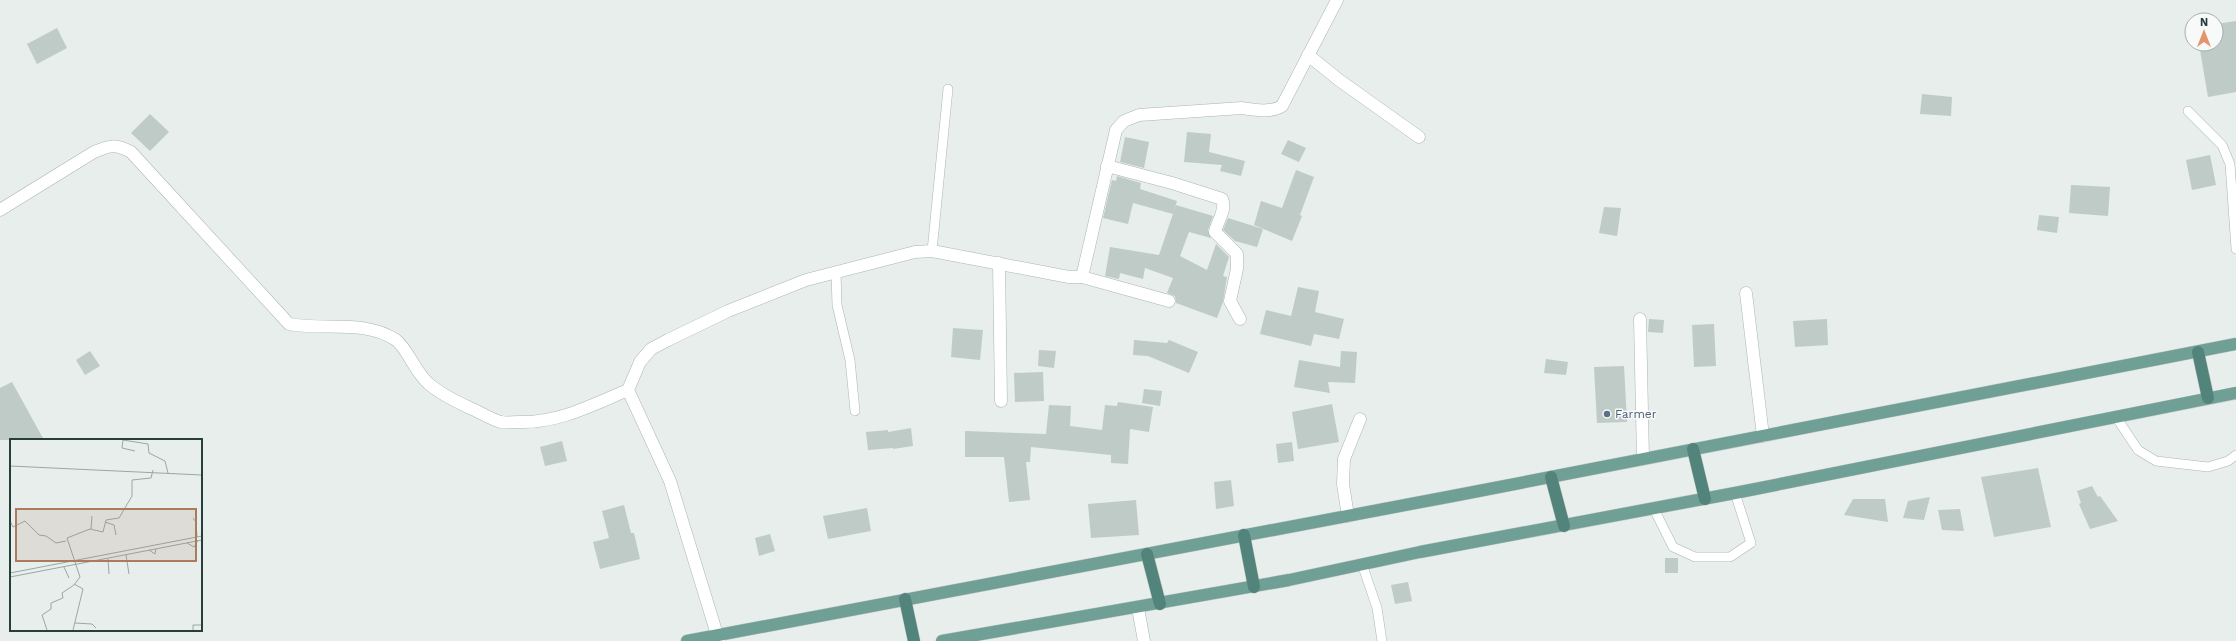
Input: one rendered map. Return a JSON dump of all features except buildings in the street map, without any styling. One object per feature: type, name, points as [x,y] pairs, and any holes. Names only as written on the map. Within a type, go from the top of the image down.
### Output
[{"type":"highway","points":[[2198,352],[2208,398]]},
{"type":"highway","points":[[1693,449],[1705,499]]},
{"type":"highway","points":[[1551,477],[1564,526]]},
{"type":"highway","points":[[1244,535],[1254,587]]},
{"type":"highway","points":[[1147,554],[1160,604]]},
{"type":"highway","points":[[905,599],[914,641]]},
{"type":"main road","points":[[687,641],[719,638],[905,599],[1348,516],[2236,344]]},
{"type":"main road","points":[[942,641],[1254,587],[1362,564],[1654,509],[2236,393]]},
{"type":"street","points":[[1082,277],[1116,130],[1124,121],[1139,115],[1242,108],[1259,111],[1278,109],[1282,106],[1337,0]]},
{"type":"street","points":[[1308,55],[1339,80],[1419,137]]},
{"type":"street","points":[[0,210],[94,152],[109,146],[120,146],[132,152],[289,324],[307,327],[333,326],[375,330],[397,340],[405,351],[415,370],[429,384],[464,405],[501,422],[537,423],[569,415],[628,390],[640,362],[651,349],[728,312],[806,280],[916,252],[932,250],[1069,277],[1082,277],[1169,301]]},
{"type":"street","points":[[1107,166],[1172,183],[1222,199],[1224,203],[1222,214],[1215,232],[1237,254],[1237,269],[1230,302],[1240,319]]},
{"type":"street","points":[[999,263],[1001,401]]},
{"type":"street","points":[[1746,293],[1763,436]]},
{"type":"street","points":[[1640,319],[1643,459]]},
{"type":"street","points":[[628,390],[670,481],[719,638]]},
{"type":"street","points":[[1348,516],[1342,484],[1344,459],[1360,420]]},
{"type":"street","points":[[1138,608],[1144,641]]},
{"type":"lane","points":[[932,250],[948,89]]},
{"type":"lane","points":[[2188,112],[2222,145],[2230,164],[2236,248]]},
{"type":"lane","points":[[836,272],[837,305],[850,360],[855,411]]},
{"type":"lane","points":[[2116,417],[2138,450],[2156,461],[2208,467],[2228,461],[2236,455]]},
{"type":"lane","points":[[1654,509],[1673,547],[1695,557],[1730,557],[1752,543],[1735,493]]},
{"type":"lane","points":[[1362,564],[1377,608],[1382,641]]},
{"type":"place","name":"Farmer","points":[[1607,414]]}]
